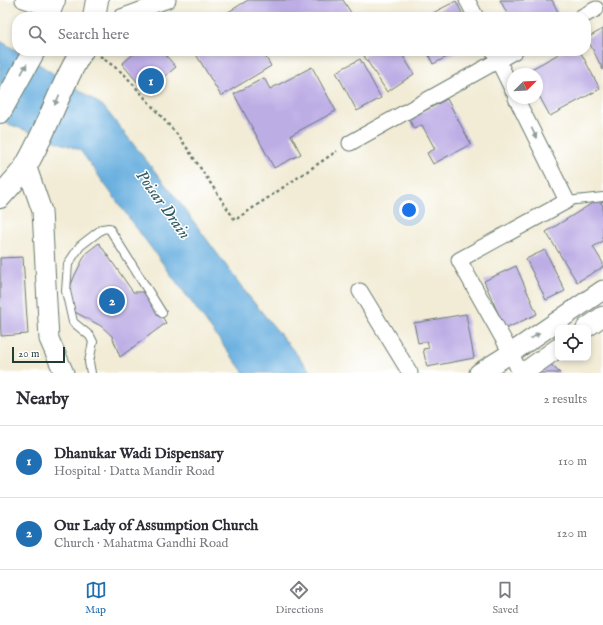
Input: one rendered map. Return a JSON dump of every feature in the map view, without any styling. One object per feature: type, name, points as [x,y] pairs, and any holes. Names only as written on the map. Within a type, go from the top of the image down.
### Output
[{"type":"main road","points":[[95,12],[97,0]]},
{"type":"main road","points":[[0,112],[31,56]]},
{"type":"main road","points":[[0,197],[31,156],[85,57]]},
{"type":"street","points":[[24,0],[50,8]]},
{"type":"street","points":[[135,12],[168,0]]},
{"type":"street","points":[[467,0],[473,12]]},
{"type":"street","points":[[590,12],[596,9]]},
{"type":"street","points":[[350,143],[495,56],[507,79]]},
{"type":"street","points":[[519,104],[567,201],[459,260],[522,373],[555,350]]},
{"type":"street","points":[[31,156],[42,211],[49,339],[64,373]]},
{"type":"street","points":[[479,373],[603,290]]},
{"type":"street","points":[[360,291],[410,373]]},
{"type":"street","points":[[590,325],[603,316]]},
{"type":"lane","points":[[567,201],[603,197]]},
{"type":"lane","points":[[91,373],[89,362],[93,342],[90,336],[73,322],[66,291],[68,264],[80,246],[102,229],[109,228],[162,313]]},
{"type":"path","points":[[85,57],[124,74],[181,138],[235,220],[350,143]]},
{"type":"water","name":"Poisar Drain","points":[[0,41],[12,48],[12,56],[26,56],[103,106],[180,203],[247,294],[312,373],[244,373],[80,150],[0,121]]},
{"type":"building","points":[[248,0],[343,0],[350,12],[228,12]]},
{"type":"building","points":[[500,0],[552,0],[558,12],[506,12]]},
{"type":"building","points":[[456,1],[462,12],[435,12]]},
{"type":"building","points":[[603,29],[603,70],[591,46],[591,36]]},
{"type":"building","points":[[131,56],[166,56],[176,67],[146,92],[122,64]]},
{"type":"building","points":[[197,56],[265,56],[271,66],[221,96]]},
{"type":"building","points":[[364,56],[403,56],[414,74],[387,92]]},
{"type":"building","points":[[429,56],[449,56],[433,64]]},
{"type":"building","points":[[555,56],[583,56],[600,89],[550,116],[543,103],[543,68],[533,68]]},
{"type":"building","points":[[360,59],[381,98],[357,111],[336,72]]},
{"type":"building","points":[[312,67],[336,111],[291,135],[301,154],[274,168],[234,94],[264,78],[270,89]]},
{"type":"building","points":[[447,99],[471,144],[433,164],[427,153],[435,149],[422,125],[414,129],[409,119]]},
{"type":"building","points":[[599,199],[603,206],[603,241],[593,247],[603,263],[603,267],[577,282],[546,232]]},
{"type":"building","points":[[99,243],[133,292],[147,292],[166,323],[120,357],[112,336],[101,326],[73,311],[68,292],[86,253]]},
{"type":"building","points":[[545,250],[565,291],[546,300],[526,259]]},
{"type":"building","points":[[23,257],[28,334],[1,336],[0,258]]},
{"type":"building","points":[[516,266],[537,314],[505,329],[484,281]]},
{"type":"building","points":[[466,314],[474,358],[427,367],[423,349],[429,348],[427,341],[418,343],[414,323]]},
{"type":"building","points":[[548,362],[560,373],[539,373]]},
{"type":"place","name":"Dhanukar Wadi Dispensary","points":[[151,81]]},
{"type":"place","name":"Our Lady of Assumption Church","points":[[112,301]]}]
